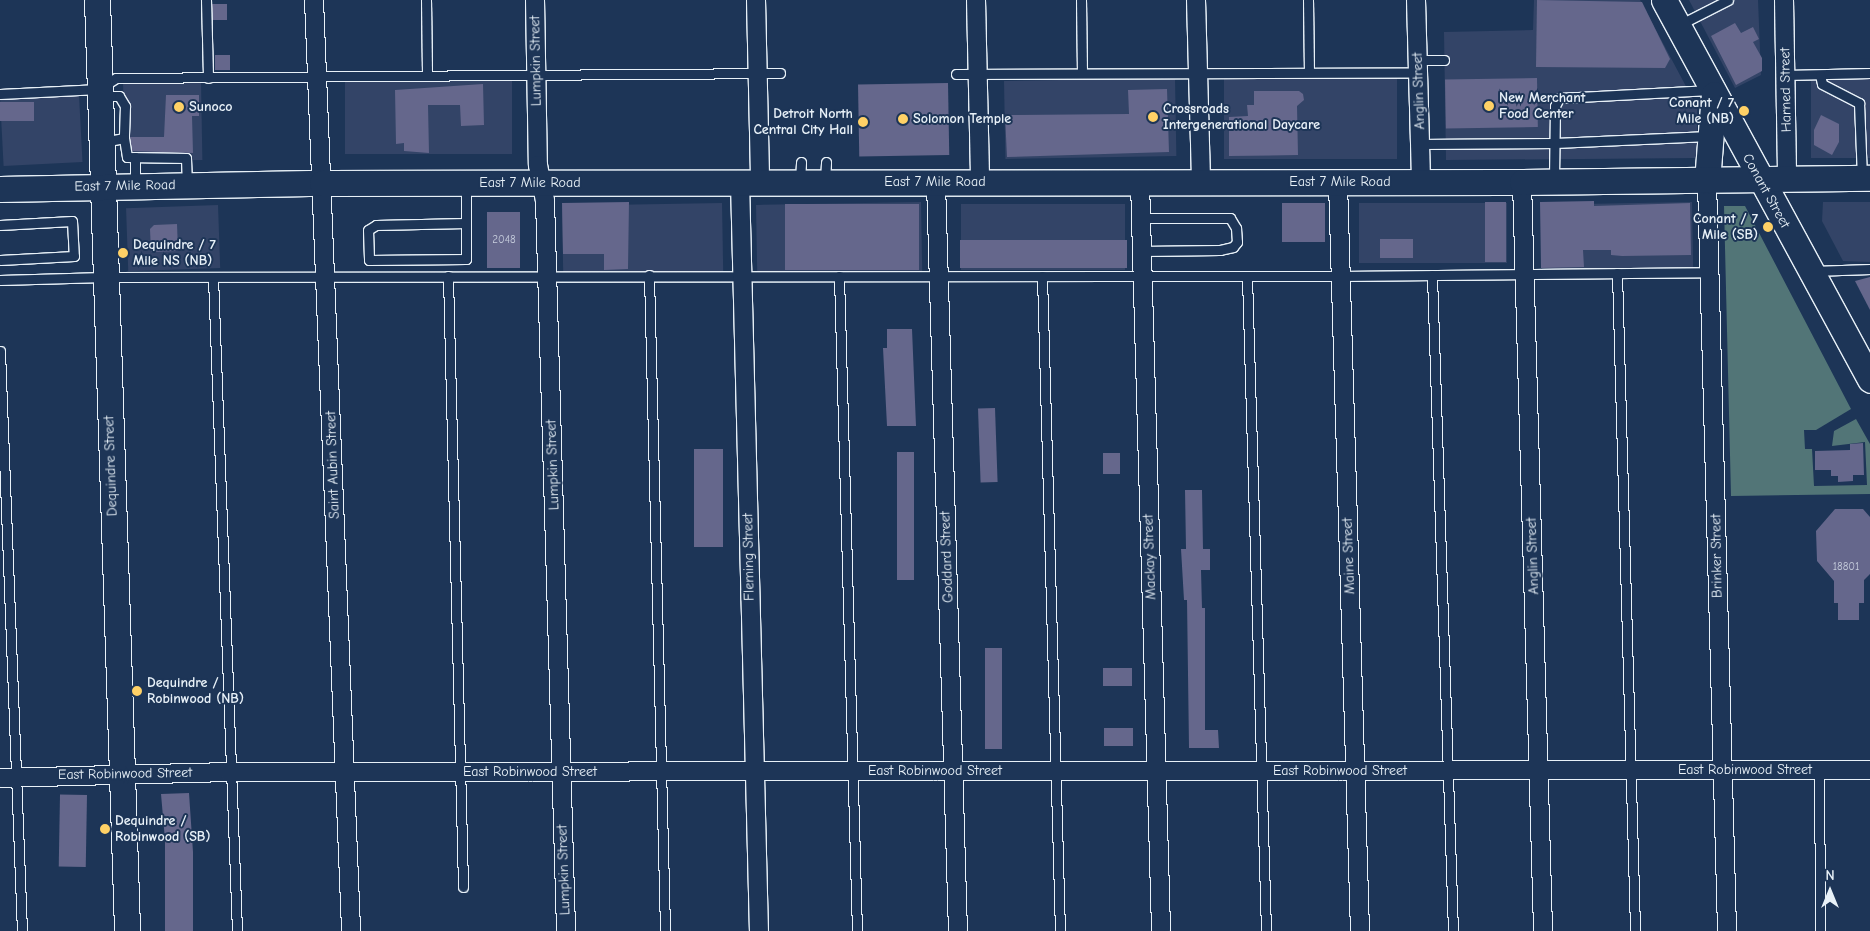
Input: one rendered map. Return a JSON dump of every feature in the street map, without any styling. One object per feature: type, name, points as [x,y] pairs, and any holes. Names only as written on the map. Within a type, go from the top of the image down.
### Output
[{"type":"street","name":"Dequindre Street","points":[[97,0],[99,93],[112,140],[101,186],[126,931]]},
{"type":"street","name":"Saint Aubin Street","points":[[314,0],[351,931]]},
{"type":"street","name":"Lumpkin Street","points":[[535,0],[536,74],[547,275],[566,931]]},
{"type":"street","name":"Fleming Street","points":[[756,0],[757,73],[742,275],[760,931]]},
{"type":"street","points":[[976,0],[980,182]]},
{"type":"street","points":[[1196,0],[1201,182]]},
{"type":"street","name":"Anglin Street","points":[[1416,0],[1422,182]]},
{"type":"street","name":"Conant Street","points":[[1664,0],[1870,380]]},
{"type":"street","name":"Harned Street","points":[[1784,0],[1787,179]]},
{"type":"street","points":[[1707,181],[1713,92]]},
{"type":"street","name":"East 7 Mile Road","points":[[0,189],[187,184],[750,182],[800,172],[825,172],[936,182],[1554,182],[1866,178]]},
{"type":"street","name":"Brinker Street","points":[[1707,181],[1727,931]]},
{"type":"street","name":"Goddard Street","points":[[936,182],[958,931]]},
{"type":"street","name":"Mackay Street","points":[[1140,182],[1161,931]]},
{"type":"street","name":"Maine Street","points":[[1338,182],[1360,931]]},
{"type":"street","name":"Anglin Street","points":[[1522,182],[1543,931]]},
{"type":"street","name":"East Robinwood Street","points":[[9,777],[232,772],[1870,770]]},
{"type":"lane","points":[[206,0],[208,78]]},
{"type":"lane","points":[[426,0],[427,74]]},
{"type":"lane","points":[[1081,0],[1082,72]]},
{"type":"lane","points":[[1308,0],[1310,72]]},
{"type":"lane","points":[[1677,26],[1728,0]]},
{"type":"lane","points":[[956,74],[1310,72],[1418,66],[1444,60]]},
{"type":"lane","points":[[0,94],[99,93],[116,78],[316,77],[427,74],[780,73]]},
{"type":"lane","points":[[1786,75],[1870,73]]},
{"type":"lane","points":[[1820,75],[1822,84],[1859,102],[1866,178]]},
{"type":"lane","points":[[1554,182],[1554,106],[1559,98],[1713,92]]},
{"type":"lane","points":[[1420,144],[1555,143],[1709,136]]},
{"type":"lane","points":[[112,140],[125,154],[134,157],[183,157],[187,163],[187,184]]},
{"type":"lane","points":[[134,157],[135,185]]},
{"type":"lane","points":[[466,183],[466,223],[466,259],[369,260],[368,230],[376,225],[466,223]]},
{"type":"lane","points":[[1141,218],[1230,218],[1236,228],[1237,242],[1233,247],[1220,250],[1141,251]]},
{"type":"lane","points":[[0,225],[72,221],[74,256],[0,260]]},
{"type":"lane","points":[[1810,271],[1870,269]]},
{"type":"lane","points":[[0,280],[104,277],[547,275],[1341,276],[1709,272]]},
{"type":"lane","points":[[1617,273],[1635,931]]},
{"type":"lane","points":[[649,275],[665,931]]},
{"type":"lane","points":[[1432,275],[1453,931]]},
{"type":"lane","points":[[448,276],[462,772],[463,887]]},
{"type":"lane","points":[[839,276],[858,931]]},
{"type":"lane","points":[[1042,276],[1060,931]]},
{"type":"lane","points":[[1247,276],[1266,931]]},
{"type":"lane","points":[[213,277],[237,931]]},
{"type":"lane","points":[[0,351],[9,777],[22,931]]},
{"type":"lane","points":[[1819,770],[1820,931]]},
{"type":"shaded area","points":[[1534,0],[1640,0],[1697,107],[1697,158],[1446,160],[1444,32],[1533,30]]},
{"type":"shaded area","points":[[1689,0],[1758,0],[1761,75],[1735,88]]},
{"type":"shaded area","points":[[1811,77],[1870,77],[1870,158],[1811,158]]},
{"type":"shaded area","points":[[1175,78],[1176,156],[1005,159],[1004,81]]},
{"type":"shaded area","points":[[345,79],[512,79],[512,154],[345,154]]},
{"type":"shaded area","points":[[1224,79],[1397,79],[1397,159],[1224,159]]},
{"type":"shaded area","points":[[201,81],[202,160],[124,161],[123,82]]},
{"type":"shaded area","points":[[79,95],[83,162],[4,166],[0,99]]},
{"type":"shaded area","points":[[921,202],[922,271],[757,274],[756,205]]},
{"type":"shaded area","points":[[1692,202],[1693,268],[1542,271],[1541,205]]},
{"type":"shaded area","points":[[1823,202],[1870,202],[1870,262],[1843,261],[1822,221]]},
{"type":"shaded area","points":[[722,203],[723,271],[563,274],[562,206]]},
{"type":"shaded area","points":[[1359,203],[1507,203],[1507,263],[1359,263]]},
{"type":"shaded area","points":[[961,204],[1125,204],[1125,270],[961,270]]},
{"type":"shaded area","points":[[218,205],[220,268],[128,271],[126,208]]},
{"type":"green space","points":[[1724,206],[1745,206],[1851,409],[1816,430],[1804,430],[1805,449],[1812,449],[1814,486],[1867,485],[1865,442],[1832,446],[1834,431],[1856,419],[1870,444],[1870,494],[1731,496]]},
{"type":"building","points":[[1537,0],[1642,2],[1670,59],[1665,68],[1536,67]]},
{"type":"building","points":[[212,4],[227,4],[227,20],[212,20]]},
{"type":"building","points":[[1735,23],[1741,33],[1753,27],[1759,39],[1753,42],[1762,58],[1762,71],[1736,85],[1711,36]]},
{"type":"building","points":[[215,55],[230,55],[230,70],[215,70]]},
{"type":"building","points":[[1537,78],[1538,127],[1446,129],[1445,80]]},
{"type":"building","name":"Solomon Temple","points":[[948,83],[949,155],[859,157],[858,85]]},
{"type":"building","points":[[483,84],[484,125],[461,126],[460,105],[428,105],[429,153],[404,151],[404,143],[396,144],[395,90]]},
{"type":"building","points":[[1167,89],[1169,152],[1007,157],[1005,115],[1129,114],[1128,90]]},
{"type":"building","points":[[1254,91],[1299,91],[1303,94],[1304,100],[1297,106],[1298,155],[1229,156],[1229,117],[1248,116],[1247,105],[1254,105]]},
{"type":"building","points":[[166,95],[199,95],[199,116],[192,116],[193,153],[132,151],[130,137],[164,137]]},
{"type":"building","points":[[0,102],[34,102],[34,121],[0,121]]},
{"type":"building","points":[[1821,115],[1839,124],[1839,142],[1832,155],[1814,145],[1814,130]]},
{"type":"building","points":[[1594,201],[1594,206],[1690,203],[1691,255],[1622,256],[1611,255],[1611,250],[1583,250],[1584,267],[1541,268],[1540,202]]},
{"type":"building","points":[[629,202],[628,269],[604,270],[604,254],[563,254],[562,203]]},
{"type":"building","points":[[1485,202],[1506,202],[1506,262],[1485,262]]},
{"type":"building","points":[[1282,203],[1325,203],[1325,242],[1282,242]]},
{"type":"building","points":[[785,204],[919,204],[919,270],[785,270]]},
{"type":"building","points":[[487,212],[520,212],[520,268],[487,268]]},
{"type":"building","points":[[177,224],[178,251],[151,252],[150,229],[154,225]]},
{"type":"building","points":[[1380,239],[1413,239],[1413,258],[1380,258]]},
{"type":"building","points":[[960,240],[1127,240],[1127,268],[960,268]]},
{"type":"building","points":[[1870,277],[1870,310],[1855,281]]},
{"type":"building","points":[[887,329],[912,329],[916,426],[887,426],[883,348],[887,348]]},
{"type":"building","points":[[995,408],[998,482],[981,483],[978,409]]},
{"type":"building","points":[[1863,443],[1864,475],[1853,475],[1853,481],[1838,482],[1838,476],[1831,476],[1831,470],[1815,470],[1815,451],[1850,450],[1850,444]]},
{"type":"building","points":[[694,449],[723,449],[723,547],[694,547]]},
{"type":"building","points":[[897,452],[914,452],[914,580],[897,580]]},
{"type":"building","points":[[1103,453],[1120,453],[1120,474],[1103,474]]},
{"type":"building","points":[[1185,490],[1202,490],[1203,549],[1210,549],[1210,570],[1201,570],[1202,608],[1205,608],[1205,730],[1218,730],[1219,748],[1189,748],[1187,600],[1184,600],[1181,549],[1186,549]]},
{"type":"building","points":[[1835,509],[1863,509],[1870,517],[1870,574],[1864,580],[1864,603],[1859,603],[1859,620],[1838,620],[1838,603],[1834,603],[1834,581],[1817,561],[1816,531]]},
{"type":"building","points":[[985,648],[1002,648],[1002,749],[985,749]]},
{"type":"building","points":[[1103,668],[1132,668],[1132,686],[1103,686]]},
{"type":"building","points":[[1104,728],[1133,728],[1133,746],[1104,746]]},
{"type":"building","points":[[189,793],[193,852],[193,931],[165,931],[165,840],[161,794]]},
{"type":"building","points":[[60,795],[87,795],[86,867],[59,867]]},
{"type":"place","name":"New Merchant Food Center","points":[[1489,106]]},
{"type":"place","name":"Sunoco","points":[[179,107]]},
{"type":"place","name":"Conant / 7 Mile (NB)","points":[[1744,111]]},
{"type":"place","name":"Crossroads Intergenerational Daycare","points":[[1153,117]]},
{"type":"place","name":"Solomon Temple","points":[[903,119]]},
{"type":"place","name":"Detroit North Central City Hall","points":[[863,122]]},
{"type":"place","name":"Conant / 7 Mile (SB)","points":[[1768,227]]},
{"type":"place","name":"Dequindre / 7 Mile NS (NB)","points":[[123,253]]},
{"type":"place","name":"Dequindre / Robinwood (NB)","points":[[137,691]]},
{"type":"place","name":"Dequindre / Robinwood (SB)","points":[[105,829]]}]
